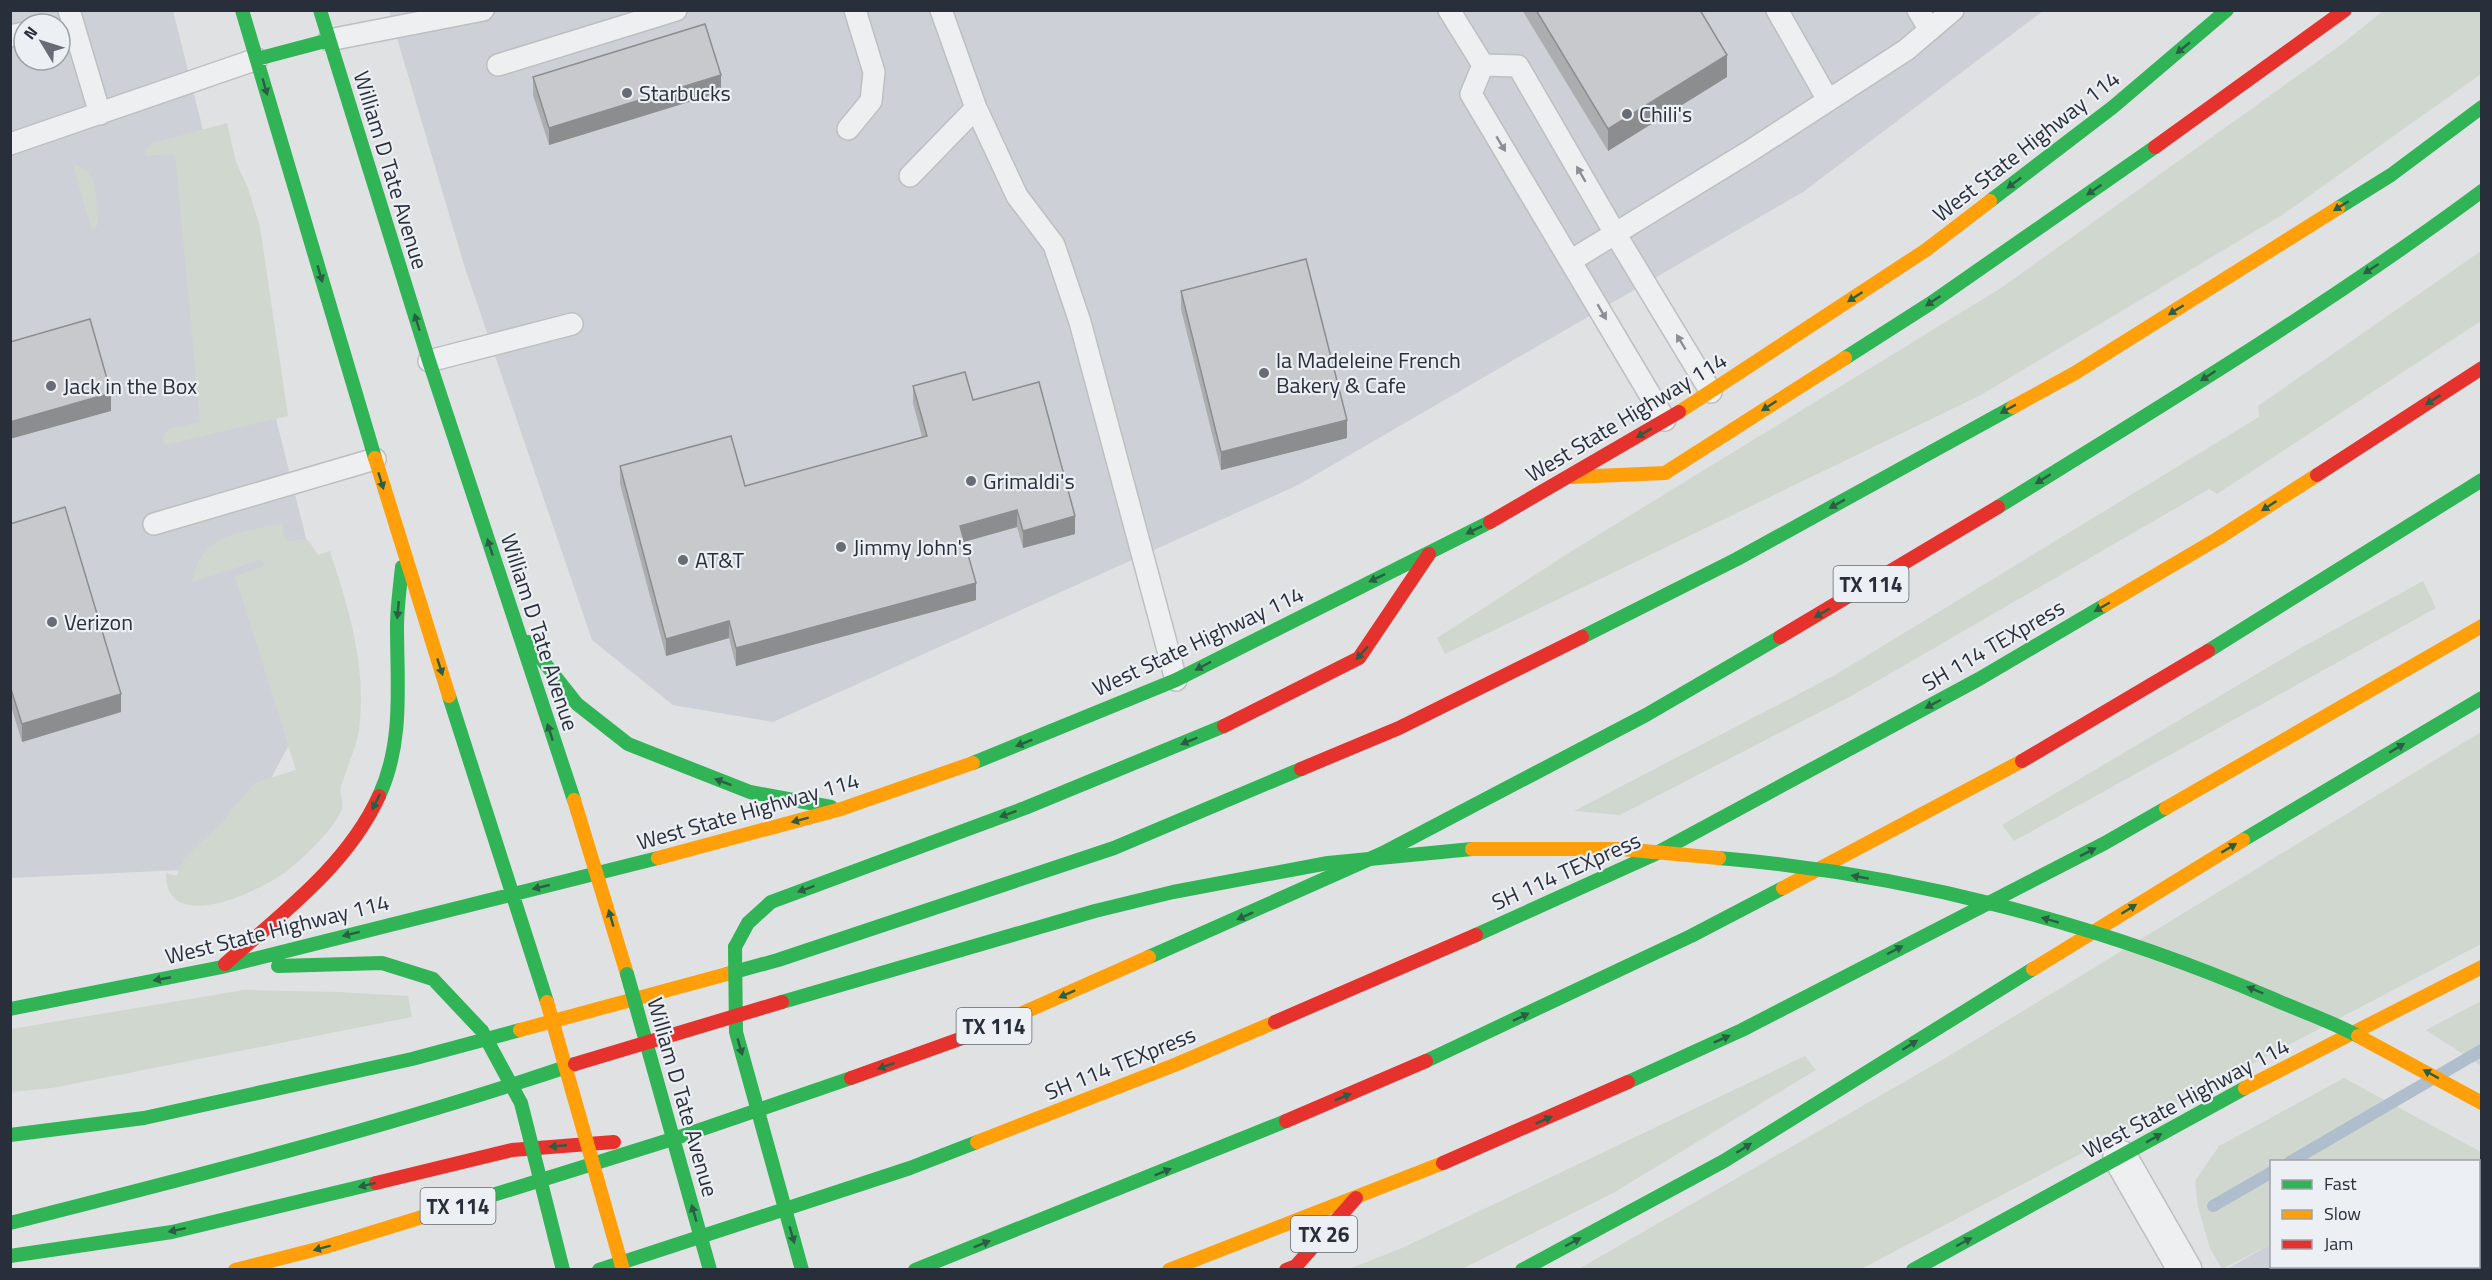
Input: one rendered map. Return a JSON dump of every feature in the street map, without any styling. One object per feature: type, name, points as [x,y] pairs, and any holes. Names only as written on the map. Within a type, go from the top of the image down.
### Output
[{"type":"main road","points":[[242,10],[403,552],[547,1002],[623,1269]]},
{"type":"main road","name":"William D Tate Avenue","points":[[320,10],[429,361],[598,874],[710,1269]]},
{"type":"main road","name":"West State Highway 114","points":[[10,1009],[222,967],[513,893],[598,874],[841,809],[984,759],[1176,680],[1503,516],[1572,477],[1711,392],[1926,250],[2113,107],[2227,10]]},
{"type":"main road","points":[[1572,477],[1665,473],[1931,303],[2142,157],[2345,10]]},
{"type":"main road","points":[[256,59],[329,40]]},
{"type":"main road","points":[[10,1135],[144,1118],[412,1059],[778,960],[1114,848],[1399,728],[1737,559],[2075,373],[2391,176],[2481,107]]},
{"type":"main road","name":"TX 114","points":[[235,1269],[325,1247],[679,1137],[963,1040],[1372,858],[1635,720],[1913,560],[2177,396],[2420,237],[2481,191]]},
{"type":"main road","name":"SH 114 TEXpress","points":[[598,1269],[910,1168],[1177,1064],[1414,963],[1655,854],[1979,679],[2196,551],[2481,368]]},
{"type":"main road","points":[[915,1269],[1205,1155],[1447,1052],[1691,936],[2023,761],[2259,621],[2481,480]]},
{"type":"main road","points":[[222,967],[348,847],[379,800],[394,748],[399,701],[397,623],[403,552]]},
{"type":"main road","points":[[802,1269],[736,1032],[735,947],[748,923],[771,902],[1025,808],[1219,729],[1359,658],[1430,552]]},
{"type":"main road","points":[[515,626],[577,704],[628,744],[750,792],[841,809]]},
{"type":"main road","points":[[1168,1269],[1491,1144],[1742,1030],[2105,843],[2481,627]]},
{"type":"main road","points":[[1522,1269],[1724,1161],[2179,878],[2481,698]]},
{"type":"main road","points":[[10,1222],[228,1168],[458,1103],[587,1060],[793,998],[1148,897],[1328,863],[1428,852],[1536,848],[1644,850],[1778,863],[1968,897],[2196,966],[2316,1016],[2389,1051],[2481,1103]]},
{"type":"main road","points":[[222,967],[382,963],[433,979],[482,1031],[520,1102],[563,1269]]},
{"type":"main road","name":"West State Highway 114","points":[[1912,1269],[2234,1094],[2481,968]]},
{"type":"main road","points":[[10,1256],[172,1232],[512,1150],[679,1137]]},
{"type":"main road","name":"TX 26","points":[[1286,1269],[1296,1266],[1359,1194]]},
{"type":"street","points":[[2120,1157],[2185,1269]]},
{"type":"lane","points":[[329,40],[483,10]]},
{"type":"lane","points":[[498,65],[676,10]]},
{"type":"lane","points":[[848,129],[871,101],[874,72],[855,10]]},
{"type":"lane","points":[[941,10],[976,108],[1017,196],[1054,245],[1080,322],[1176,680]]},
{"type":"lane","points":[[1449,10],[1483,65]]},
{"type":"lane","points":[[1777,10],[1828,100]]},
{"type":"lane","points":[[1918,10],[1930,30]]},
{"type":"lane","points":[[1572,260],[1616,235],[1906,50],[1953,10]]},
{"type":"lane","points":[[72,37],[100,114]]},
{"type":"lane","points":[[10,144],[256,59]]},
{"type":"lane","points":[[1483,65],[1518,66],[1711,392]]},
{"type":"lane","points":[[1483,65],[1471,94],[1572,260],[1665,420]]},
{"type":"lane","points":[[910,176],[976,108]]},
{"type":"lane","points":[[429,361],[572,324]]},
{"type":"lane","points":[[154,524],[375,459]]},
{"type":"shaded area","points":[[11,11],[173,11],[336,657],[223,868],[11,878]]},
{"type":"shaded area","points":[[389,11],[2043,11],[1803,192],[1298,485],[773,722],[673,705],[592,640],[465,268]]},
{"type":"shaded area","points":[[2383,11],[2481,11],[2481,74],[2282,215],[1981,395],[1445,654],[1437,638],[1572,551],[2001,288],[2342,44]]},
{"type":"shaded area","points":[[227,123],[236,162],[248,188],[260,227],[288,416],[164,445],[163,438],[169,428],[200,422],[175,154],[145,156],[145,149],[152,143]]},
{"type":"shaded area","points":[[73,164],[82,167],[92,178],[98,220],[97,226],[92,231]]},
{"type":"shaded area","points":[[2481,251],[2481,321],[2217,494],[2209,489],[1853,695],[1620,815],[1574,811],[1835,675],[2259,417],[2258,406]]},
{"type":"shaded area","points":[[283,524],[283,534],[288,541],[308,540],[318,555],[330,551],[355,639],[361,683],[361,706],[358,737],[341,786],[342,809],[317,844],[291,868],[271,881],[235,898],[215,904],[196,906],[180,902],[170,892],[166,873],[177,876],[182,861],[224,820],[254,783],[296,770],[235,576],[265,566],[262,559],[192,582],[197,565],[204,553],[214,544],[239,533]]},
{"type":"shaded area","points":[[2423,581],[2436,608],[2014,841],[2002,825],[2299,649]]},
{"type":"shaded area","points":[[2481,732],[2481,944],[1861,1269],[1577,1270],[1944,1059]]},
{"type":"shaded area","points":[[244,990],[408,996],[412,1017],[52,1088],[11,1092],[11,1029]]},
{"type":"shaded area","points":[[2481,1001],[2481,1066],[2426,1030]]},
{"type":"shaded area","points":[[1805,1056],[1816,1070],[1613,1193],[1462,1269],[1349,1269],[1402,1248]]},
{"type":"shaded area","points":[[2344,1078],[2481,1152],[2481,1269],[2432,1268],[2480,1268],[2480,1160],[2270,1160],[2270,1245],[2222,1269],[2210,1248],[2198,1207],[2195,1181],[2219,1146]]},
{"type":"shaded area","points":[[2270,1245],[2270,1268],[2433,1269],[2225,1270]]},
{"type":"building","name":"Chili's","points":[[1536,10],[1700,10],[1727,55],[1608,129]]},
{"type":"building","name":"Starbucks","points":[[705,24],[721,75],[549,128],[533,77]]},
{"type":"building","name":"la Madeleine French Bakery & Cafe","points":[[1306,259],[1347,420],[1221,452],[1181,291]]},
{"type":"building","points":[[90,319],[111,393],[10,422],[10,342]]},
{"type":"building","points":[[965,372],[973,400],[1039,382],[1075,516],[1023,531],[1017,510],[960,526],[976,583],[736,648],[729,621],[666,639],[620,466],[731,436],[745,486],[927,436],[913,386]]},
{"type":"building","name":"Verizon","points":[[65,507],[121,694],[22,724],[10,686],[10,524]]},
{"type":"waterway","points":[[2293,1160],[2482,1050]]},
{"type":"waterway","points":[[2213,1206],[2270,1173]]},
{"type":"traffic: fast","points":[[242,10],[375,458]]},
{"type":"traffic: fast","points":[[320,10],[429,361],[574,800]]},
{"type":"traffic: fast","points":[[1990,201],[2113,107],[2227,10]]},
{"type":"traffic: fast","points":[[257,59],[329,40]]},
{"type":"traffic: fast","points":[[2338,208],[2391,175],[2482,107]]},
{"type":"traffic: fast","points":[[1845,358],[1931,303],[2155,147]]},
{"type":"traffic: fast","points":[[1998,507],[2304,315],[2482,191]]},
{"type":"traffic: fast","points":[[1582,637],[1737,559],[2013,407]]},
{"type":"traffic: fast","points":[[2208,651],[2482,480]]},
{"type":"traffic: fast","points":[[973,763],[1176,680],[1490,522]]},
{"type":"traffic: fast","points":[[379,796],[387,776],[396,734],[397,620],[402,567]]},
{"type":"traffic: fast","points":[[1476,935],[1655,854],[1979,679],[2105,605]]},
{"type":"traffic: fast","points":[[1149,957],[1383,853],[1646,715],[1780,637]]},
{"type":"traffic: fast","points":[[528,642],[577,704],[628,744],[750,792],[831,807]]},
{"type":"traffic: fast","points":[[449,696],[547,1002]]},
{"type":"traffic: fast","points":[[2243,840],[2482,698]]},
{"type":"traffic: fast","points":[[735,947],[748,923],[771,902],[1025,808],[1224,726]]},
{"type":"traffic: fast","points":[[727,974],[778,960],[1114,848],[1301,769]]},
{"type":"traffic: fast","points":[[1628,1082],[1742,1030],[2105,843],[2166,808]]},
{"type":"traffic: fast","points":[[782,1002],[1095,911],[1173,892],[1328,863],[1472,849]]},
{"type":"traffic: fast","points":[[10,1009],[222,967],[658,858]]},
{"type":"traffic: fast","points":[[1719,858],[1861,876],[2001,906],[2070,925],[2205,971],[2358,1036]]},
{"type":"traffic: fast","points":[[1426,1061],[1691,936],[1783,888]]},
{"type":"traffic: fast","points":[[735,947],[736,1032],[802,1270]]},
{"type":"traffic: fast","points":[[278,966],[382,963],[433,979],[482,1031]]},
{"type":"traffic: fast","points":[[1522,1270],[1724,1161],[2033,969]]},
{"type":"traffic: fast","points":[[627,974],[710,1270]]},
{"type":"traffic: fast","points":[[10,1135],[144,1118],[412,1059],[520,1030]]},
{"type":"traffic: fast","points":[[482,1031],[521,1103],[563,1270]]},
{"type":"traffic: fast","points":[[10,1223],[365,1129],[575,1064]]},
{"type":"traffic: fast","points":[[448,1209],[679,1137],[851,1078]]},
{"type":"traffic: fast","points":[[1913,1270],[2245,1088]]},
{"type":"traffic: fast","points":[[915,1270],[1286,1121]]},
{"type":"traffic: fast","points":[[599,1270],[910,1168],[977,1142]]},
{"type":"traffic: fast","points":[[10,1256],[172,1232],[376,1183]]},
{"type":"traffic: slow","points":[[1679,412],[1926,250],[1990,201]]},
{"type":"traffic: slow","points":[[2013,407],[2075,373],[2338,208]]},
{"type":"traffic: slow","points":[[1572,477],[1665,473],[1845,358]]},
{"type":"traffic: slow","points":[[375,458],[449,696]]},
{"type":"traffic: slow","points":[[2105,605],[2217,539],[2317,475]]},
{"type":"traffic: slow","points":[[2166,808],[2482,626]]},
{"type":"traffic: slow","points":[[1783,888],[2022,761]]},
{"type":"traffic: slow","points":[[658,858],[841,809],[973,763]]},
{"type":"traffic: slow","points":[[574,800],[627,974]]},
{"type":"traffic: slow","points":[[2033,969],[2243,840]]},
{"type":"traffic: slow","points":[[1472,849],[1622,849],[1719,858]]},
{"type":"traffic: slow","points":[[982,1031],[1149,957]]},
{"type":"traffic: slow","points":[[2245,1088],[2482,967]]},
{"type":"traffic: slow","points":[[520,1030],[727,974]]},
{"type":"traffic: slow","points":[[547,1002],[623,1270]]},
{"type":"traffic: slow","points":[[977,1142],[1177,1064],[1275,1022]]},
{"type":"traffic: slow","points":[[2358,1036],[2482,1103]]},
{"type":"traffic: slow","points":[[1169,1270],[1443,1163]]},
{"type":"traffic: slow","points":[[235,1270],[325,1247],[448,1209]]},
{"type":"traffic: jam","points":[[2155,147],[2345,10]]},
{"type":"traffic: jam","points":[[2317,475],[2482,368]]},
{"type":"traffic: jam","points":[[1490,522],[1679,412]]},
{"type":"traffic: jam","points":[[1780,637],[1998,507]]},
{"type":"traffic: jam","points":[[1224,726],[1359,658],[1429,554]]},
{"type":"traffic: jam","points":[[1301,769],[1399,728],[1582,637]]},
{"type":"traffic: jam","points":[[2022,761],[2208,651]]},
{"type":"traffic: jam","points":[[225,964],[311,888],[331,867],[349,845],[379,796]]},
{"type":"traffic: jam","points":[[1275,1022],[1476,935]]},
{"type":"traffic: jam","points":[[575,1064],[782,1002]]},
{"type":"traffic: jam","points":[[851,1078],[982,1031]]},
{"type":"traffic: jam","points":[[1286,1121],[1426,1061]]},
{"type":"traffic: jam","points":[[1443,1163],[1628,1082]]},
{"type":"traffic: jam","points":[[376,1183],[512,1150],[614,1142]]},
{"type":"traffic: jam","points":[[1286,1270],[1296,1266],[1356,1198]]},
{"type":"place","name":"Starbucks","points":[[627,93]]},
{"type":"place","name":"Chili's","points":[[1627,114]]},
{"type":"place","name":"la Madeleine French Bakery & Cafe","points":[[1264,373]]},
{"type":"place","name":"Jack in the Box","points":[[51,386]]},
{"type":"place","name":"Grimaldi's","points":[[971,481]]},
{"type":"place","name":"Jimmy John's","points":[[841,547]]},
{"type":"place","name":"AT&T","points":[[683,560]]},
{"type":"place","name":"Verizon","points":[[52,622]]}]
